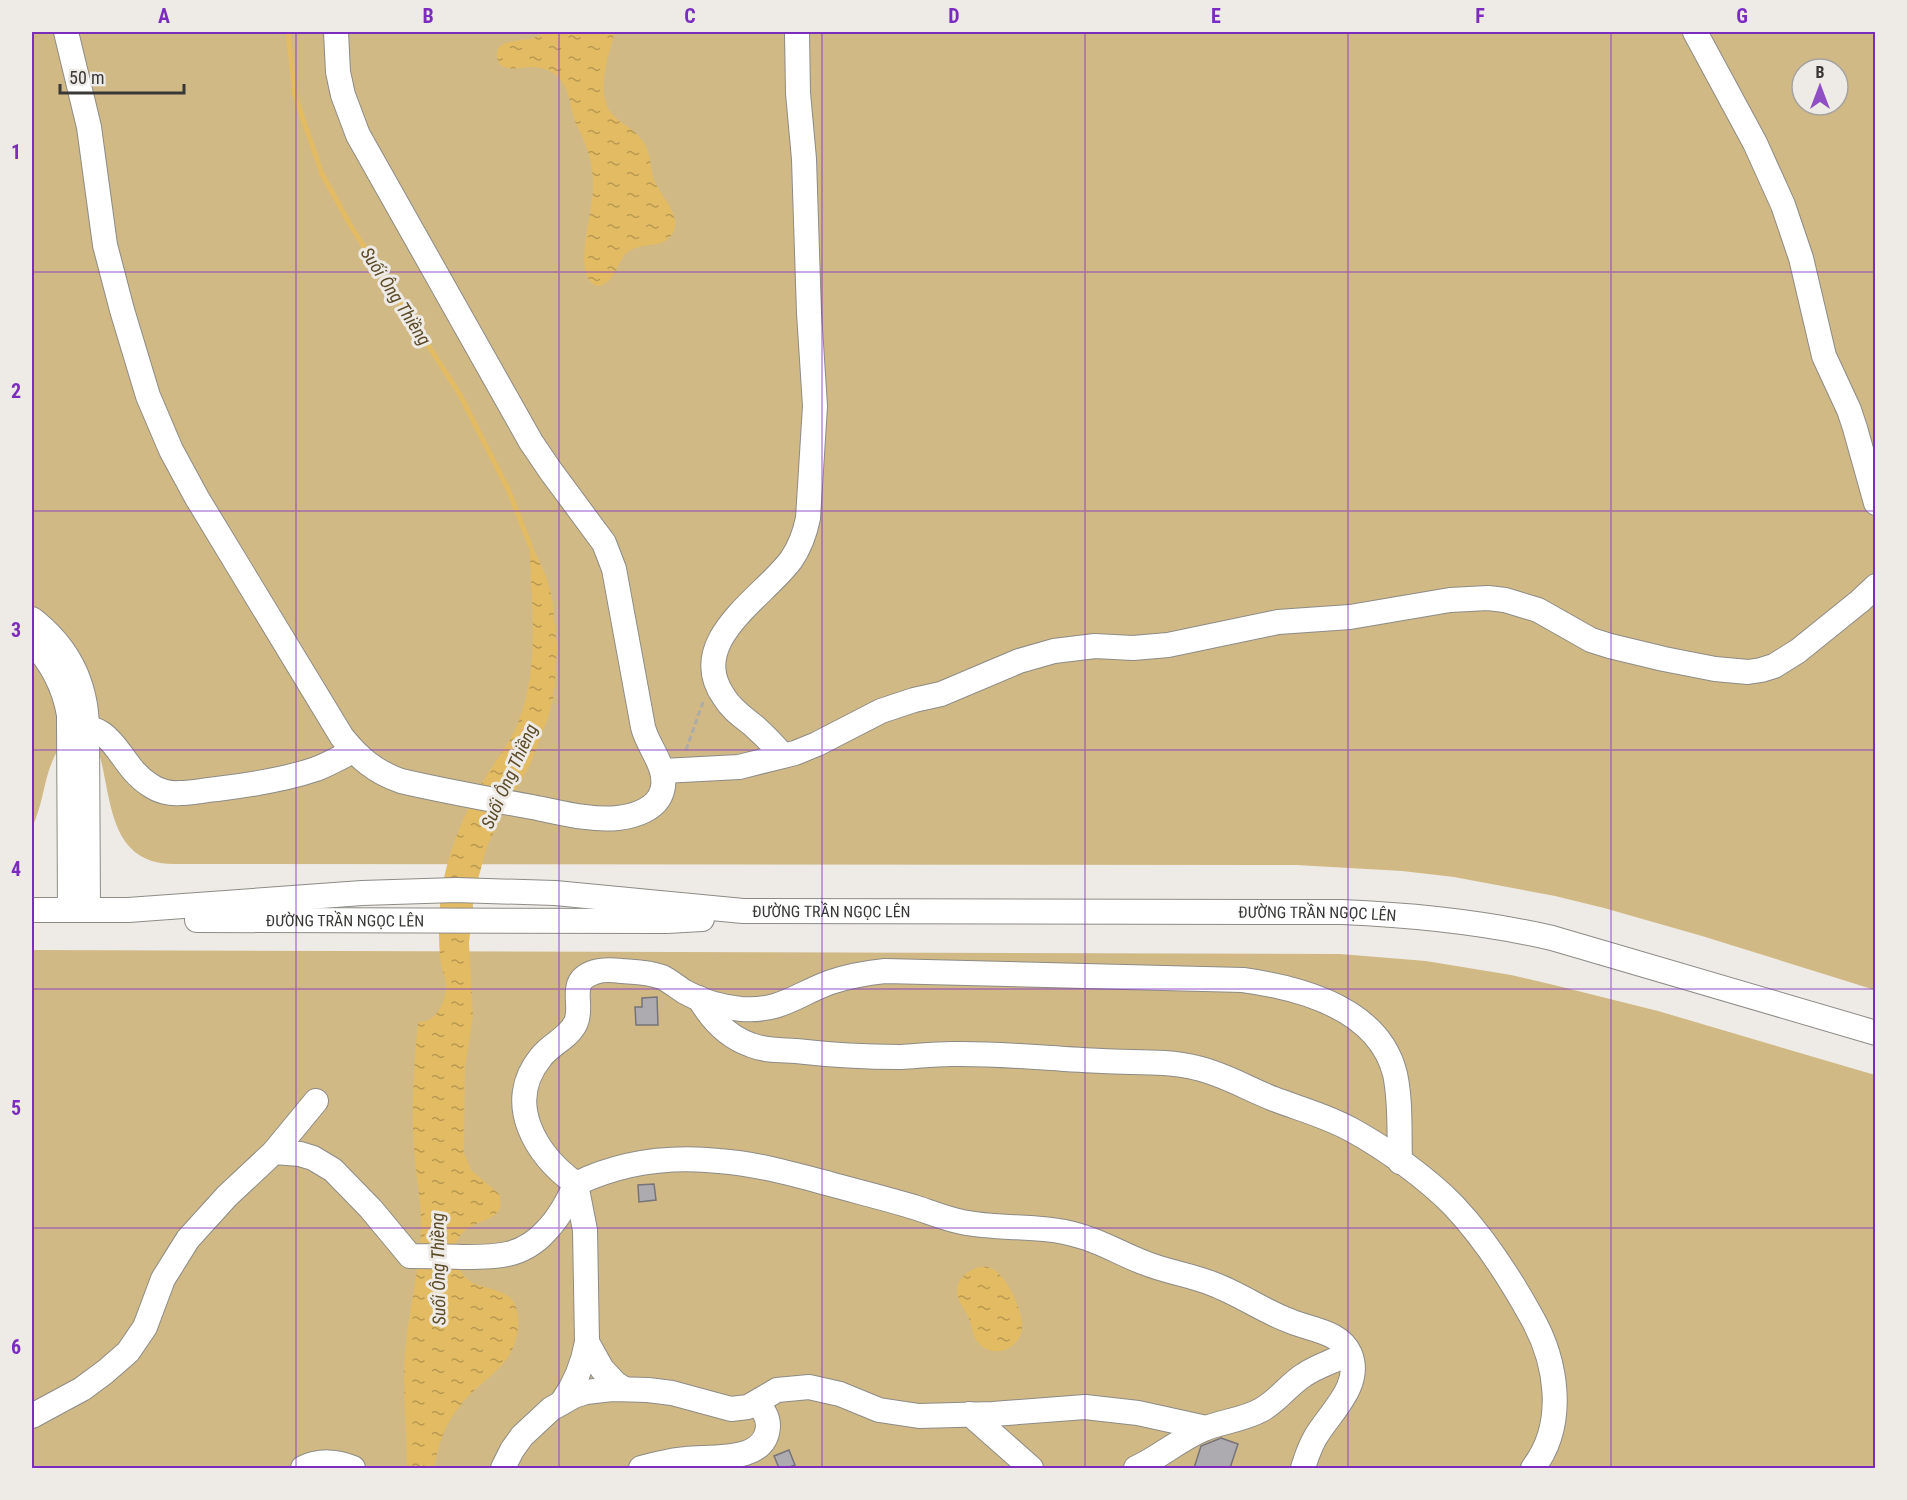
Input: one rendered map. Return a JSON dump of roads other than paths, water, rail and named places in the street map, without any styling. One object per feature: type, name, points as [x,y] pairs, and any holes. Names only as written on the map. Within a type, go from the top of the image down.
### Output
[{"type":"street","points":[[66,32],[89,127],[105,245],[141,374],[163,432],[197,498],[312,691],[353,751],[366,764],[389,777],[420,786],[589,817],[612,818],[633,815],[650,807],[659,798],[671,770]]},
{"type":"street","points":[[336,32],[338,72],[343,95],[358,135],[531,442],[604,543],[614,569],[646,737],[671,770]]},
{"type":"street","points":[[783,756],[725,699],[715,680],[714,663],[718,645],[724,633],[738,615],[791,560],[805,532],[808,518],[815,406],[809,313],[804,159],[798,93],[797,32]]},
{"type":"street","points":[[1695,32],[1755,143],[1783,205],[1801,258],[1824,356],[1852,419],[1875,502]]},
{"type":"street","points":[[671,770],[739,767],[783,756],[817,744],[881,711],[957,688],[1019,661],[1054,651],[1095,646],[1133,648],[1168,645],[1278,622],[1350,617],[1450,600],[1488,598],[1505,600],[1538,610],[1582,635],[1610,646],[1715,669],[1748,672],[1774,666],[1798,651],[1860,602],[1875,586]]},
{"type":"street","points":[[32,619],[55,640],[74,668],[85,700],[78,727],[79,910]]},
{"type":"street","points":[[32,642],[50,663],[78,727]]},
{"type":"street","points":[[78,727],[95,729],[109,739],[143,780],[160,790],[180,794],[285,777],[317,769],[353,751]]},
{"type":"street","name":"ĐƯỜNG TRẦN NGỌC LÊN","points":[[32,910],[128,910],[362,893],[478,890],[555,893],[743,912],[1342,912],[1438,918],[1509,928],[1552,938],[1875,1033]]},
{"type":"street","name":"ĐƯỜNG TRẦN NGỌC LÊN","points":[[128,910],[152,916],[186,920],[434,921],[676,921],[743,912]]},
{"type":"street","points":[[562,1402],[577,1379],[587,1342],[586,1240],[582,1207],[576,1184],[552,1164],[542,1152],[528,1124],[524,1101],[528,1078],[533,1068],[545,1052],[568,1033],[577,1021],[577,991],[580,983],[585,977],[598,970],[642,972],[661,977],[699,998],[744,1009],[772,1007],[792,1001],[846,977],[885,971],[1243,980],[1277,986],[1311,996],[1341,1009],[1362,1023],[1379,1041],[1391,1062],[1396,1083],[1400,1162]]},
{"type":"street","points":[[699,998],[706,1010],[725,1031],[750,1045],[775,1051],[864,1057],[996,1054],[1104,1062],[1157,1062],[1198,1068],[1328,1118],[1372,1142],[1440,1192],[1465,1219],[1514,1287],[1540,1331],[1551,1365],[1555,1401],[1547,1442],[1540,1459],[1533,1468]]},
{"type":"street","points":[[32,1416],[82,1389],[128,1352],[145,1327],[163,1279],[181,1248],[227,1196],[274,1152],[316,1101]]},
{"type":"street","points":[[274,1152],[300,1154],[313,1158],[333,1170],[371,1209],[410,1256],[494,1257],[516,1252],[527,1247],[547,1231],[567,1203],[576,1184],[609,1170],[643,1162],[676,1160],[718,1160],[789,1172],[961,1222],[1061,1231],[1098,1243],[1145,1264],[1212,1283],[1288,1321],[1323,1331],[1337,1338],[1349,1353],[1352,1362],[1351,1381],[1340,1402],[1314,1439],[1303,1468]]},
{"type":"street","points":[[587,1342],[608,1377],[624,1389]]},
{"type":"street","points":[[1136,1468],[1193,1434],[1261,1410],[1274,1402],[1304,1374],[1349,1353]]},
{"type":"street","points":[[503,1468],[522,1436],[540,1417],[562,1402],[593,1391],[624,1389],[672,1393],[731,1409],[740,1409],[777,1390],[809,1388],[840,1394],[879,1410],[919,1416],[1029,1412],[1057,1408],[1104,1408],[1206,1428]]},
{"type":"street","points":[[641,1468],[678,1460],[735,1457],[754,1449],[765,1438],[767,1430],[766,1417],[756,1402]]},
{"type":"street","points":[[970,1414],[1031,1468]]},
{"type":"street","points":[[303,1468],[330,1462],[353,1468]]},
{"type":"water","points":[[544,32],[615,32],[604,77],[606,103],[613,115],[633,131],[646,146],[654,180],[675,220],[673,234],[666,241],[638,247],[628,252],[624,255],[612,278],[601,286],[592,283],[587,276],[585,266],[584,253],[592,199],[593,173],[588,151],[575,121],[566,89],[559,78],[548,70],[534,67],[506,68],[502,66],[497,57],[497,51],[504,44],[533,38]]},
{"type":"water","points":[[529,539],[546,576],[552,598],[557,648],[554,694],[548,718],[530,765],[506,806],[486,849],[474,895],[469,943],[473,1016],[465,1067],[464,1153],[471,1170],[499,1194],[501,1205],[492,1217],[466,1230],[459,1237],[455,1248],[455,1257],[464,1276],[473,1283],[504,1293],[512,1300],[517,1310],[518,1327],[516,1341],[504,1363],[468,1396],[450,1420],[440,1443],[434,1468],[407,1468],[405,1354],[421,1227],[413,1118],[418,1022],[435,1015],[442,1005],[446,992],[440,952],[439,918],[443,884],[451,852],[472,801],[515,730],[525,701],[530,679],[533,632]]},
{"type":"water","points":[[987,1267],[996,1271],[1017,1303],[1022,1320],[1020,1335],[1017,1342],[1005,1350],[991,1350],[976,1340],[969,1318],[957,1295],[960,1280],[976,1268]]},
{"type":"waterway","name":"Suối Ông Thiềng","points":[[288,32],[295,96],[322,174],[352,228],[459,393],[508,489],[530,545]]}]
